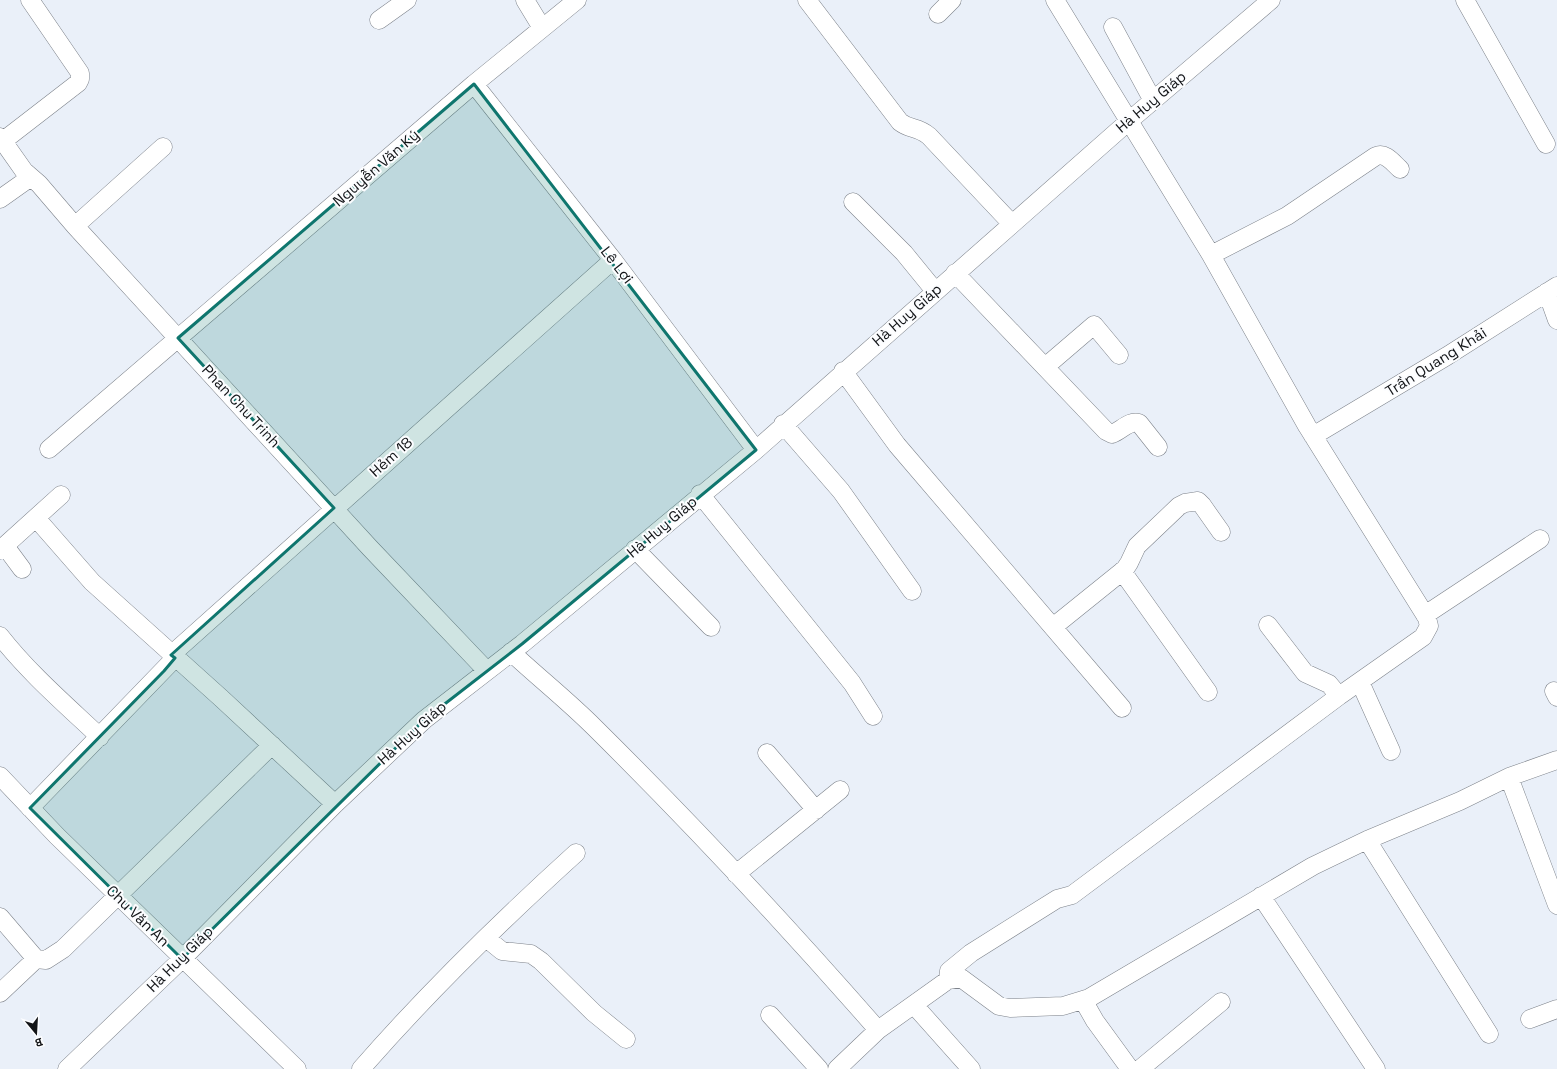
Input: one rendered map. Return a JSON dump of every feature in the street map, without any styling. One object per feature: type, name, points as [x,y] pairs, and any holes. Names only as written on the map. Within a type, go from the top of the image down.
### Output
[{"type":"street","points":[[2,139],[78,83],[80,79],[80,73],[30,0]]},
{"type":"street","points":[[379,20],[407,0]]},
{"type":"street","points":[[525,0],[542,28]]},
{"type":"street","name":"Nguyễn Văn Ký","points":[[49,449],[474,84],[577,0]]},
{"type":"street","points":[[807,0],[900,122],[906,127],[921,129],[929,136],[1012,224]]},
{"type":"street","points":[[938,14],[952,0]]},
{"type":"street","points":[[948,980],[948,971],[971,953],[1057,899],[1072,895],[1339,696],[1423,637],[1429,626],[1425,616],[1313,436],[1211,255],[1055,0]]},
{"type":"street","name":"Hà Huy Giáp","points":[[68,1069],[182,959],[335,804],[424,720],[511,652],[700,494],[756,450],[783,424],[955,273],[1129,121],[1271,0]]},
{"type":"street","points":[[1465,0],[1546,144]]},
{"type":"street","points":[[1113,27],[1153,101]]},
{"type":"street","name":"Lê Lợi","points":[[474,84],[613,260],[756,450]]},
{"type":"street","name":"Phan Chu Trinh","points":[[2,139],[24,171],[59,205],[75,226],[334,508],[487,671]]},
{"type":"street","points":[[75,226],[163,147]]},
{"type":"street","points":[[1211,255],[1287,216],[1380,154],[1385,155],[1400,169]]},
{"type":"street","points":[[0,199],[31,177]]},
{"type":"street","points":[[853,202],[904,253],[935,291]]},
{"type":"street","name":"Hẻm 18","points":[[30,808],[100,737],[173,656],[334,508],[613,260]]},
{"type":"street","points":[[955,273],[1106,431],[1112,434],[1118,432],[1130,423],[1139,423],[1158,447]]},
{"type":"street","points":[[1552,289],[1557,320]]},
{"type":"street","name":"Trần Quang Khải","points":[[1313,436],[1447,356],[1552,289]]},
{"type":"street","points":[[1045,367],[1094,325],[1119,355]]},
{"type":"street","points":[[843,371],[897,445],[1122,708]]},
{"type":"street","points":[[783,424],[840,491],[912,591]]},
{"type":"street","points":[[700,494],[852,683],[873,716]]},
{"type":"street","points":[[22,569],[3,548],[61,496]]},
{"type":"street","points":[[1053,627],[1122,572],[1130,563],[1134,550],[1144,538],[1185,503],[1198,501],[1221,532]]},
{"type":"street","points":[[36,518],[92,582],[335,804]]},
{"type":"street","points":[[1425,616],[1540,538]]},
{"type":"street","points":[[635,549],[711,627]]},
{"type":"street","points":[[1122,572],[1208,692]]},
{"type":"street","points":[[1268,625],[1305,673],[1329,684],[1339,696]]},
{"type":"street","points":[[0,636],[12,651],[53,693],[100,737]]},
{"type":"street","points":[[511,652],[594,726],[793,934],[878,1030]]},
{"type":"street","points":[[1360,682],[1391,751]]},
{"type":"street","points":[[0,917],[36,959],[46,960],[63,949],[272,745]]},
{"type":"street","points":[[767,753],[816,810]]},
{"type":"street","points":[[837,1069],[878,1030],[948,980],[961,978],[999,1006],[1010,1008],[1063,1006],[1083,1000],[1313,866],[1367,840],[1460,801],[1509,778],[1557,760]]},
{"type":"street","name":"Chu Văn An","points":[[0,776],[118,896],[297,1069]]},
{"type":"street","points":[[1509,778],[1557,905]]},
{"type":"street","points":[[736,874],[840,790]]},
{"type":"street","points":[[1367,840],[1489,1034]]},
{"type":"street","points":[[361,1069],[399,1025],[523,900],[576,853]]},
{"type":"street","points":[[1261,896],[1376,1069]]},
{"type":"street","points":[[486,938],[502,951],[531,954],[542,961],[594,1013],[626,1040]]},
{"type":"street","points":[[0,993],[36,959]]},
{"type":"street","points":[[1083,1000],[1095,1021],[1130,1069]]},
{"type":"street","points":[[1140,1069],[1221,1002]]},
{"type":"street","points":[[914,1005],[972,1069]]},
{"type":"street","points":[[1530,1019],[1557,1009]]},
{"type":"street","points":[[770,1015],[819,1069]]},
{"type":"highlighted area","points":[[474,84],[756,450],[522,644],[424,720],[182,959],[30,808],[164,671],[175,658],[171,655],[334,508],[178,338]]}]
